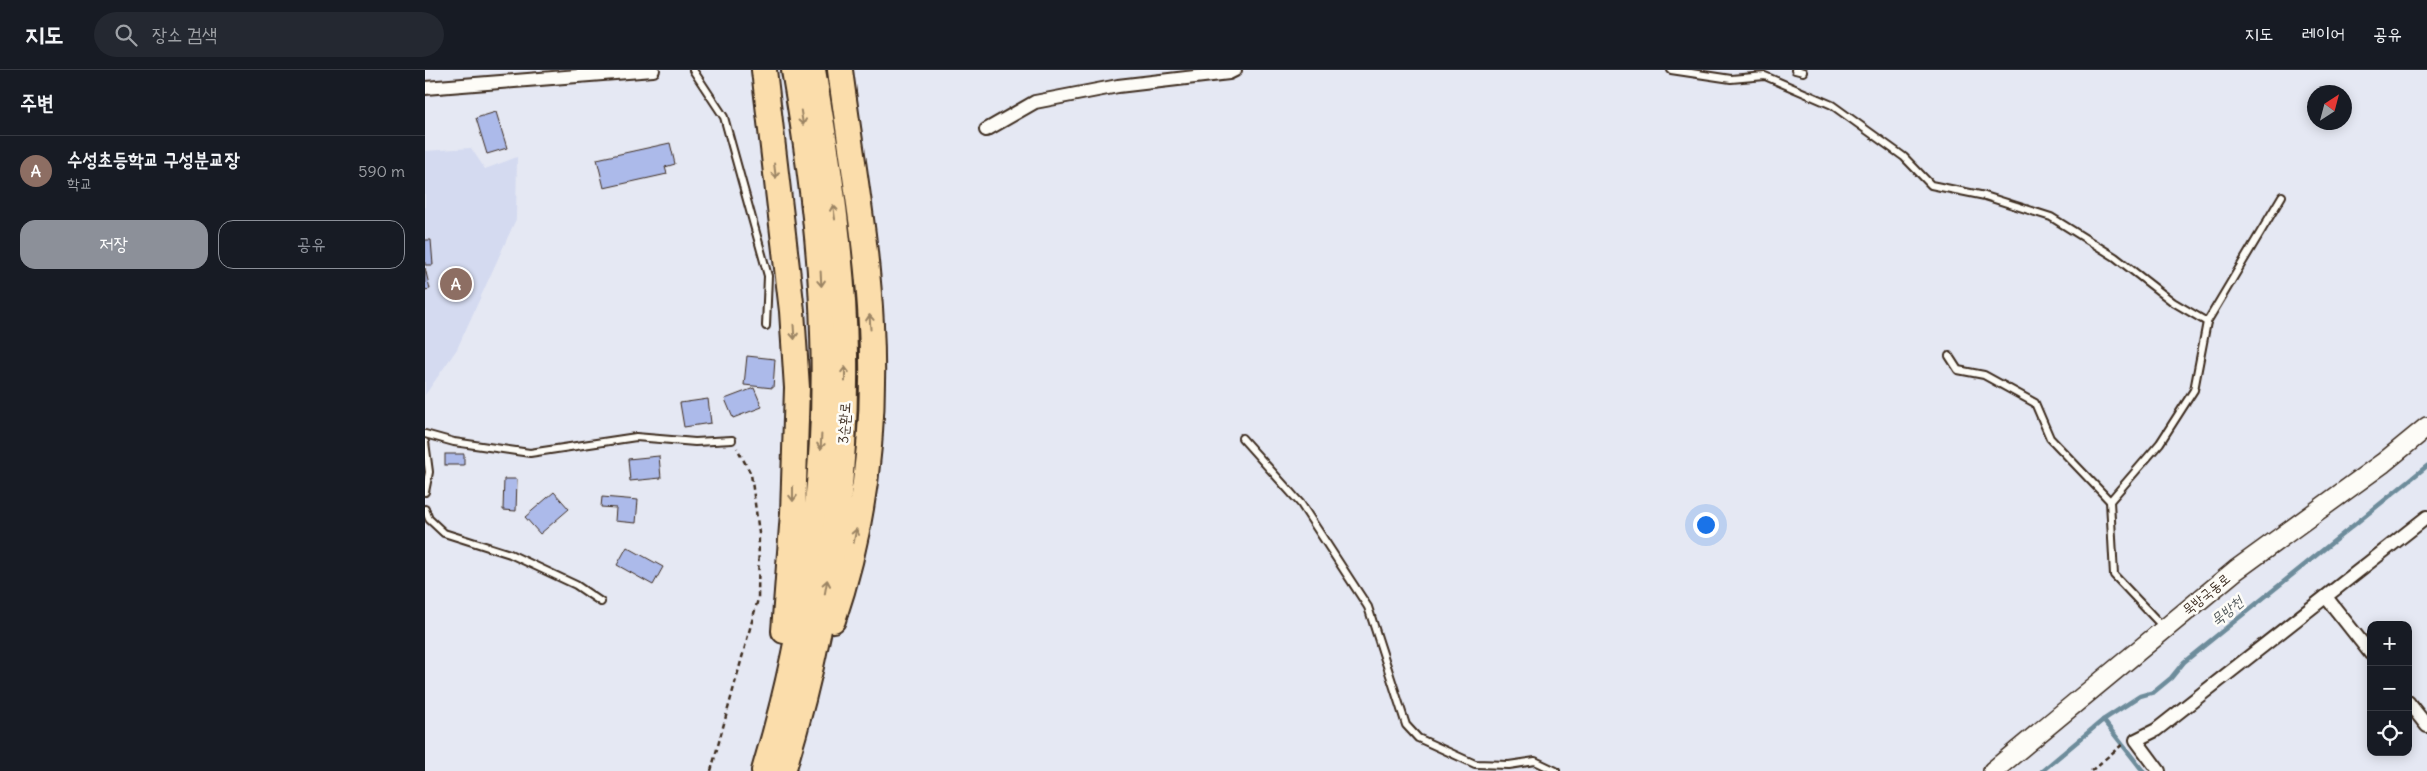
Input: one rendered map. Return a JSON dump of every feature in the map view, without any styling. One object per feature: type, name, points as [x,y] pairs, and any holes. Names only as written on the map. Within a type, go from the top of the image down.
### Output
[{"type":"highway","points":[[753,70],[767,93]]},
{"type":"highway","points":[[764,70],[792,311],[797,388],[793,513],[771,768]]},
{"type":"highway","name":"3순환로","points":[[771,768],[813,546],[823,404],[823,334],[820,268],[805,133],[794,70]]},
{"type":"highway","name":"3순환로","points":[[771,768],[794,732],[812,661],[828,577],[837,508],[845,419],[842,278],[813,70]]},
{"type":"highway","points":[[794,732],[840,598],[855,540],[863,492],[869,432],[872,376],[871,324],[863,243],[841,81],[851,70]]},
{"type":"street","points":[[425,88],[653,70]]},
{"type":"street","points":[[986,130],[1035,102],[1118,86],[1229,73],[1235,70]]},
{"type":"street","name":"묵방국동로","points":[[1993,771],[2236,570],[2383,463],[2427,427]]},
{"type":"street","points":[[2159,771],[2136,740],[2156,730],[2427,518]]},
{"type":"street","points":[[2326,597],[2367,649]]},
{"type":"street","points":[[2412,707],[2427,726]]},
{"type":"lane","points":[[693,70],[724,117],[768,276],[766,326]]},
{"type":"lane","points":[[1671,70],[1731,79],[1765,76],[1832,105],[1904,157],[1931,185],[1985,196],[2051,217],[2115,257],[2173,302],[2207,322]]},
{"type":"lane","points":[[1795,70],[1803,72]]},
{"type":"lane","points":[[2110,501],[2159,443],[2194,390],[2207,322],[2282,196]]},
{"type":"lane","points":[[1949,356],[1958,370],[1984,375],[2035,403],[2050,438],[2110,501],[2114,575],[2165,629]]},
{"type":"lane","points":[[425,434],[454,442],[530,454],[636,437],[695,442],[732,440]]},
{"type":"lane","points":[[1242,438],[1301,504],[1368,607],[1406,724],[1419,738],[1475,764],[1509,765],[1535,760],[1555,771]]},
{"type":"lane","points":[[425,442],[429,472],[425,492]]},
{"type":"lane","points":[[425,509],[429,519],[444,533],[509,554],[576,585],[601,602]]},
{"type":"path","points":[[711,771],[758,599],[759,532],[751,474],[732,440]]},
{"type":"path","points":[[2091,771],[2129,739]]},
{"type":"shaded area","points":[[471,148],[485,169],[517,157],[516,219],[457,349],[425,395],[425,151]]},
{"type":"building","points":[[496,112],[507,148],[487,154],[476,118]]},
{"type":"building","points":[[670,143],[675,164],[665,167],[667,174],[604,188],[597,159]]},
{"type":"building","points":[[425,240],[431,240],[433,265],[425,265]]},
{"type":"building","points":[[425,268],[430,289],[425,290]]},
{"type":"building","points":[[747,356],[775,359],[773,388],[744,385]]},
{"type":"building","points":[[754,388],[762,407],[733,418],[725,399]]},
{"type":"building","points":[[708,399],[711,423],[684,427],[680,403]]},
{"type":"building","points":[[445,454],[464,454],[464,465],[445,465]]},
{"type":"building","points":[[659,456],[661,478],[630,481],[628,459]]},
{"type":"building","points":[[504,479],[517,479],[516,511],[503,510]]},
{"type":"building","points":[[554,492],[569,509],[540,534],[525,517]]},
{"type":"building","points":[[602,497],[638,500],[636,523],[615,521],[616,508],[601,507]]},
{"type":"building","points":[[627,547],[663,567],[653,585],[617,565]]},
{"type":"waterway","name":"묵방천","points":[[2042,771],[2103,720],[2140,696],[2154,692],[2171,678],[2184,662],[2427,466]]},
{"type":"waterway","points":[[2103,720],[2143,771]]},
{"type":"place","name":"수성초등학교 구성분교장","points":[[456,284]]}]
